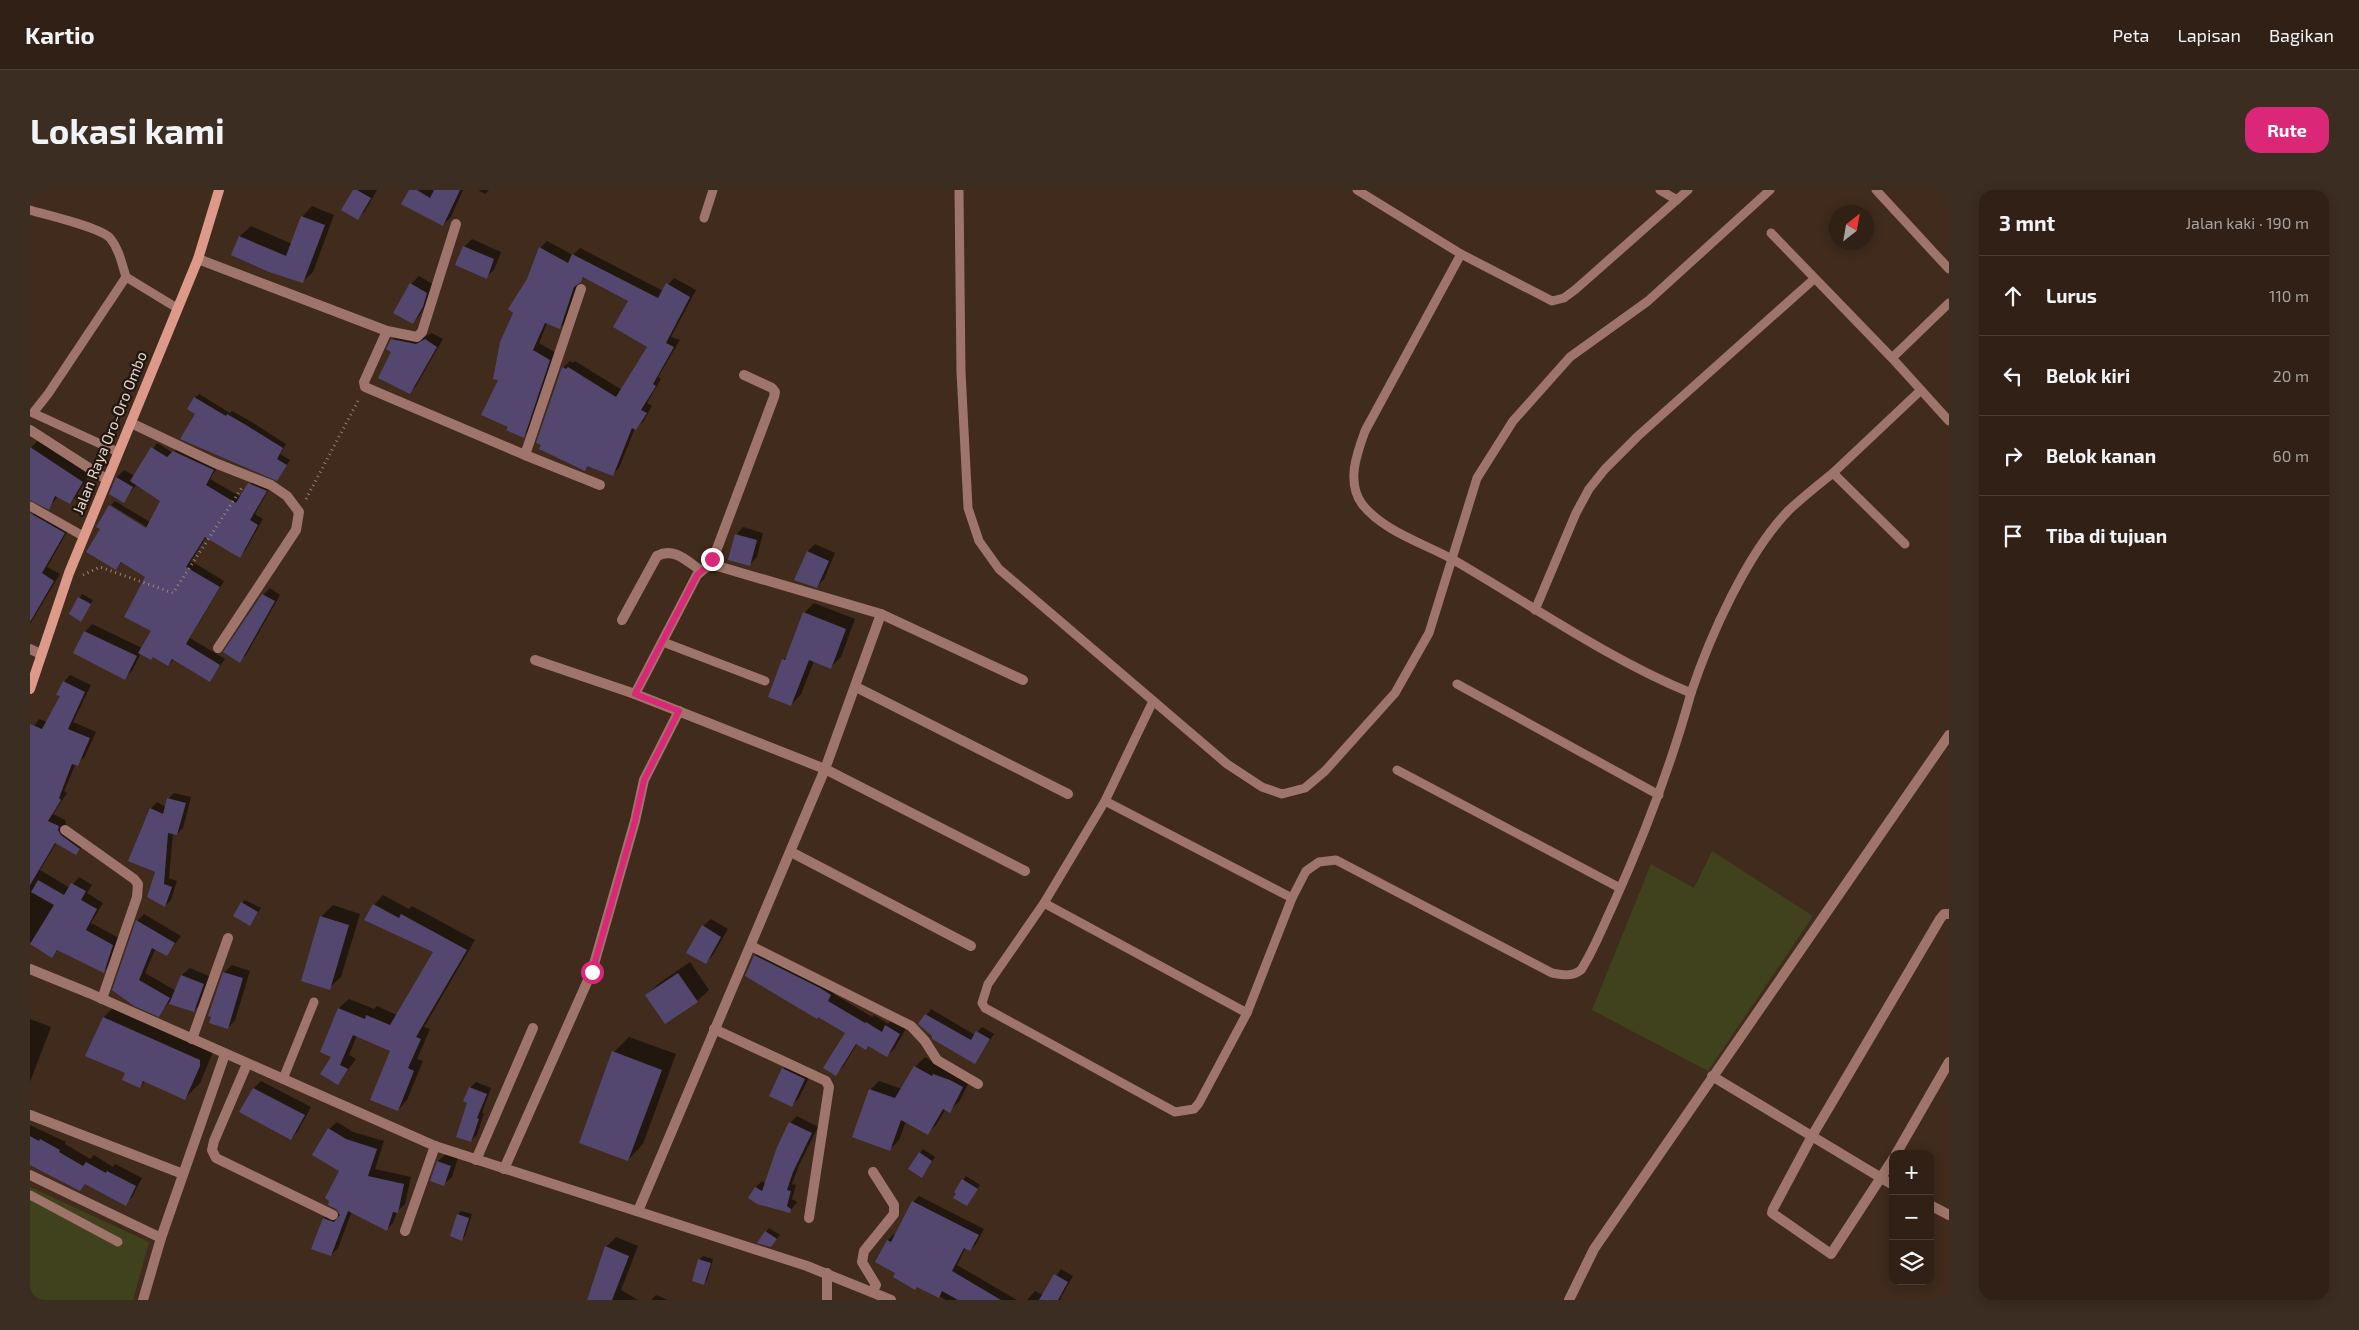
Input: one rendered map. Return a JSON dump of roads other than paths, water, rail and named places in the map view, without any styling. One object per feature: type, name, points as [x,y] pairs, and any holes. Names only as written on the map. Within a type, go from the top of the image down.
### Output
[{"type":"main road","name":"Jalan Raya Oro-Oro Ombo","points":[[30,689],[69,573],[198,259],[219,190]]},
{"type":"street","points":[[198,259],[387,331],[417,338],[420,336],[456,224]]},
{"type":"street","points":[[525,455],[581,289]]},
{"type":"street","points":[[387,331],[364,382],[366,387],[600,486]]},
{"type":"street","points":[[635,694],[700,570],[712,562],[774,397],[775,392],[772,388],[744,374]]},
{"type":"street","points":[[131,423],[249,477],[271,485],[287,496],[299,512],[296,530],[218,648]]},
{"type":"street","points":[[30,430],[106,479]]},
{"type":"street","points":[[622,620],[657,556],[669,552],[678,555],[700,570]]},
{"type":"street","points":[[712,562],[714,565],[881,614],[1023,680]]},
{"type":"street","points":[[638,1212],[825,769],[881,614]]},
{"type":"street","points":[[30,650],[41,654]]},
{"type":"street","points":[[535,660],[635,694],[825,769],[1025,871]]},
{"type":"street","points":[[856,687],[1068,794]]},
{"type":"street","points":[[504,1169],[592,972],[635,821],[644,780],[679,711]]},
{"type":"street","points":[[1569,1300],[1594,1249],[1949,734]]},
{"type":"street","points":[[65,830],[134,879],[138,884],[137,897],[102,999]]},
{"type":"street","points":[[791,852],[971,946]]},
{"type":"street","points":[[1889,1165],[1833,1253],[1827,1253],[1772,1213],[1772,1209],[1812,1136],[1940,919],[1944,914],[1949,914]]},
{"type":"street","points":[[192,1039],[228,938]]},
{"type":"street","points":[[751,946],[911,1026],[925,1040],[937,1060],[978,1084]]},
{"type":"street","points":[[30,970],[102,999],[435,1146],[827,1274],[891,1300]]},
{"type":"street","points":[[476,1160],[533,1028]]},
{"type":"street","points":[[714,1029],[826,1080],[829,1087],[809,1218]]},
{"type":"street","points":[[143,1300],[161,1238],[224,1054]]},
{"type":"street","points":[[1898,1150],[1949,1062]]},
{"type":"street","points":[[247,1064],[214,1141],[212,1150],[216,1158],[333,1215]]},
{"type":"street","points":[[1712,1076],[1889,1183]]},
{"type":"street","points":[[30,1115],[183,1174]]},
{"type":"street","points":[[405,1231],[435,1146]]},
{"type":"street","points":[[872,1292],[876,1284],[862,1262],[864,1251],[894,1214],[894,1205],[873,1172]]},
{"type":"street","points":[[30,1175],[161,1238]]},
{"type":"street","points":[[1934,1207],[1949,1215]]},
{"type":"street","points":[[827,1274],[827,1300]]},
{"type":"lane","points":[[704,218],[713,190]]},
{"type":"lane","points":[[959,190],[961,372],[968,508],[978,541],[999,569],[1227,764],[1262,787],[1282,794],[1305,788],[1325,771],[1395,693],[1429,633],[1477,478],[1513,422],[1570,357],[1648,301],[1770,190]]},
{"type":"lane","points":[[1357,190],[1461,254],[1552,301],[1564,298],[1576,289],[1688,190]]},
{"type":"lane","points":[[1660,190],[1677,200]]},
{"type":"lane","points":[[1876,190],[1949,269]]},
{"type":"lane","points":[[30,210],[80,225],[108,236],[117,248],[126,277],[177,308]]},
{"type":"lane","points":[[1771,233],[1949,420]]},
{"type":"lane","points":[[1461,254],[1365,431],[1356,457],[1354,482],[1362,503],[1380,521],[1451,559],[1535,610],[1647,672],[1691,693]]},
{"type":"lane","points":[[118,452],[32,412],[48,394],[126,277]]},
{"type":"lane","points":[[1535,610],[1588,489],[1638,436],[1814,279]]},
{"type":"lane","points":[[1892,358],[1949,303]]},
{"type":"lane","points":[[1153,701],[1105,801],[1044,903],[988,984],[982,1003],[985,1008],[1175,1112],[1194,1109],[1199,1104],[1247,1013],[1292,898],[1306,871],[1320,862],[1336,860],[1552,973],[1576,974],[1585,964],[1620,888],[1679,738],[1699,668],[1741,578],[1789,511],[1833,473],[1921,390]]},
{"type":"lane","points":[[1833,473],[1906,544]]},
{"type":"lane","points":[[30,506],[84,536]]},
{"type":"lane","points":[[663,642],[765,681]]},
{"type":"lane","points":[[1456,684],[1658,795]]},
{"type":"lane","points":[[1397,770],[1620,888]]},
{"type":"lane","points":[[1105,801],[1292,898]]},
{"type":"lane","points":[[1044,903],[1247,1013]]},
{"type":"lane","points":[[282,1079],[314,1002]]},
{"type":"lane","points":[[30,1195],[118,1242]]}]
